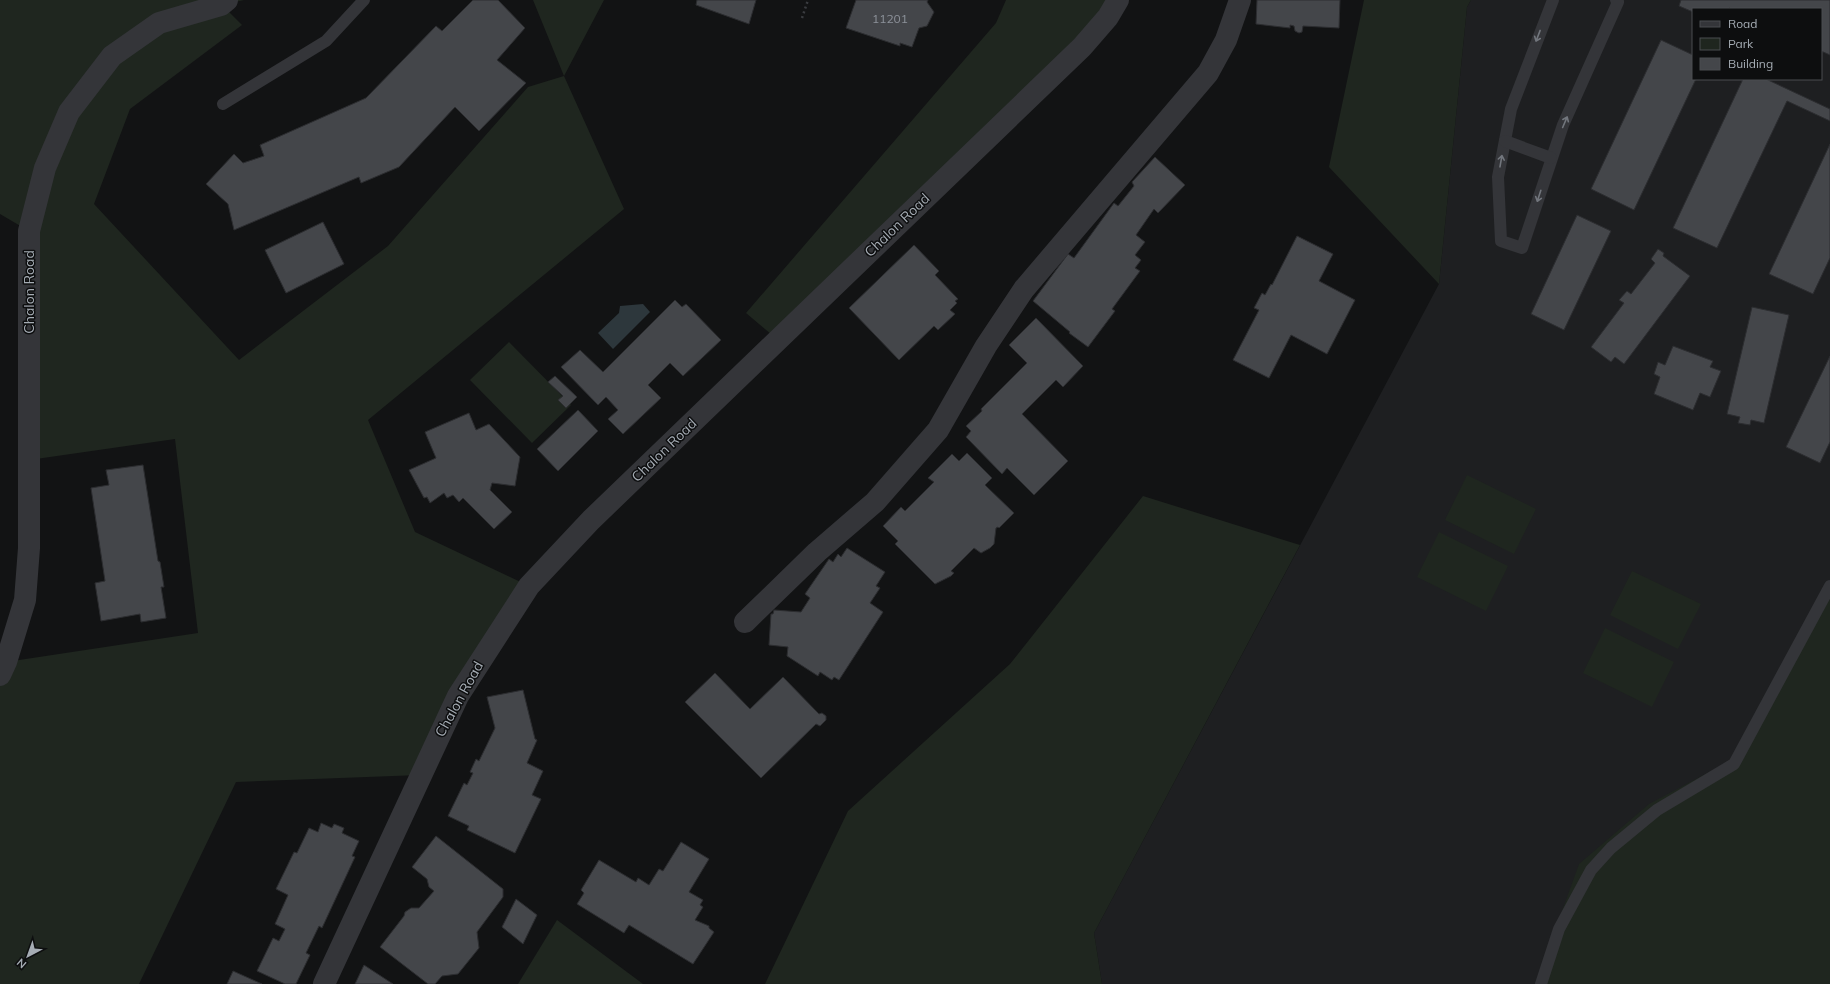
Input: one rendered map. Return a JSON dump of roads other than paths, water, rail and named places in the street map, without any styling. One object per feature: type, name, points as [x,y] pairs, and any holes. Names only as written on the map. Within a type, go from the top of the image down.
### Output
[{"type":"street","name":"Chalon Road","points":[[0,675],[6,662],[25,600],[29,548],[29,231],[45,168],[69,112],[112,56],[159,23],[224,2],[244,0]]},
{"type":"street","name":"Chalon Road","points":[[324,984],[458,696],[529,586],[591,520],[1082,47],[1108,17],[1118,0]]},
{"type":"street","points":[[745,622],[817,552],[875,502],[938,430],[986,346],[1024,289],[1208,73],[1226,40],[1240,0]]},
{"type":"lane","points":[[223,104],[326,41],[364,0]]},
{"type":"lane","points":[[1553,0],[1511,108],[1498,177],[1501,241],[1522,248],[1563,125],[1618,2],[1616,0]]},
{"type":"lane","points":[[1505,141],[1551,158]]},
{"type":"lane","points":[[1541,984],[1559,929],[1591,870],[1611,848],[1657,810],[1734,764],[1830,586]]}]
